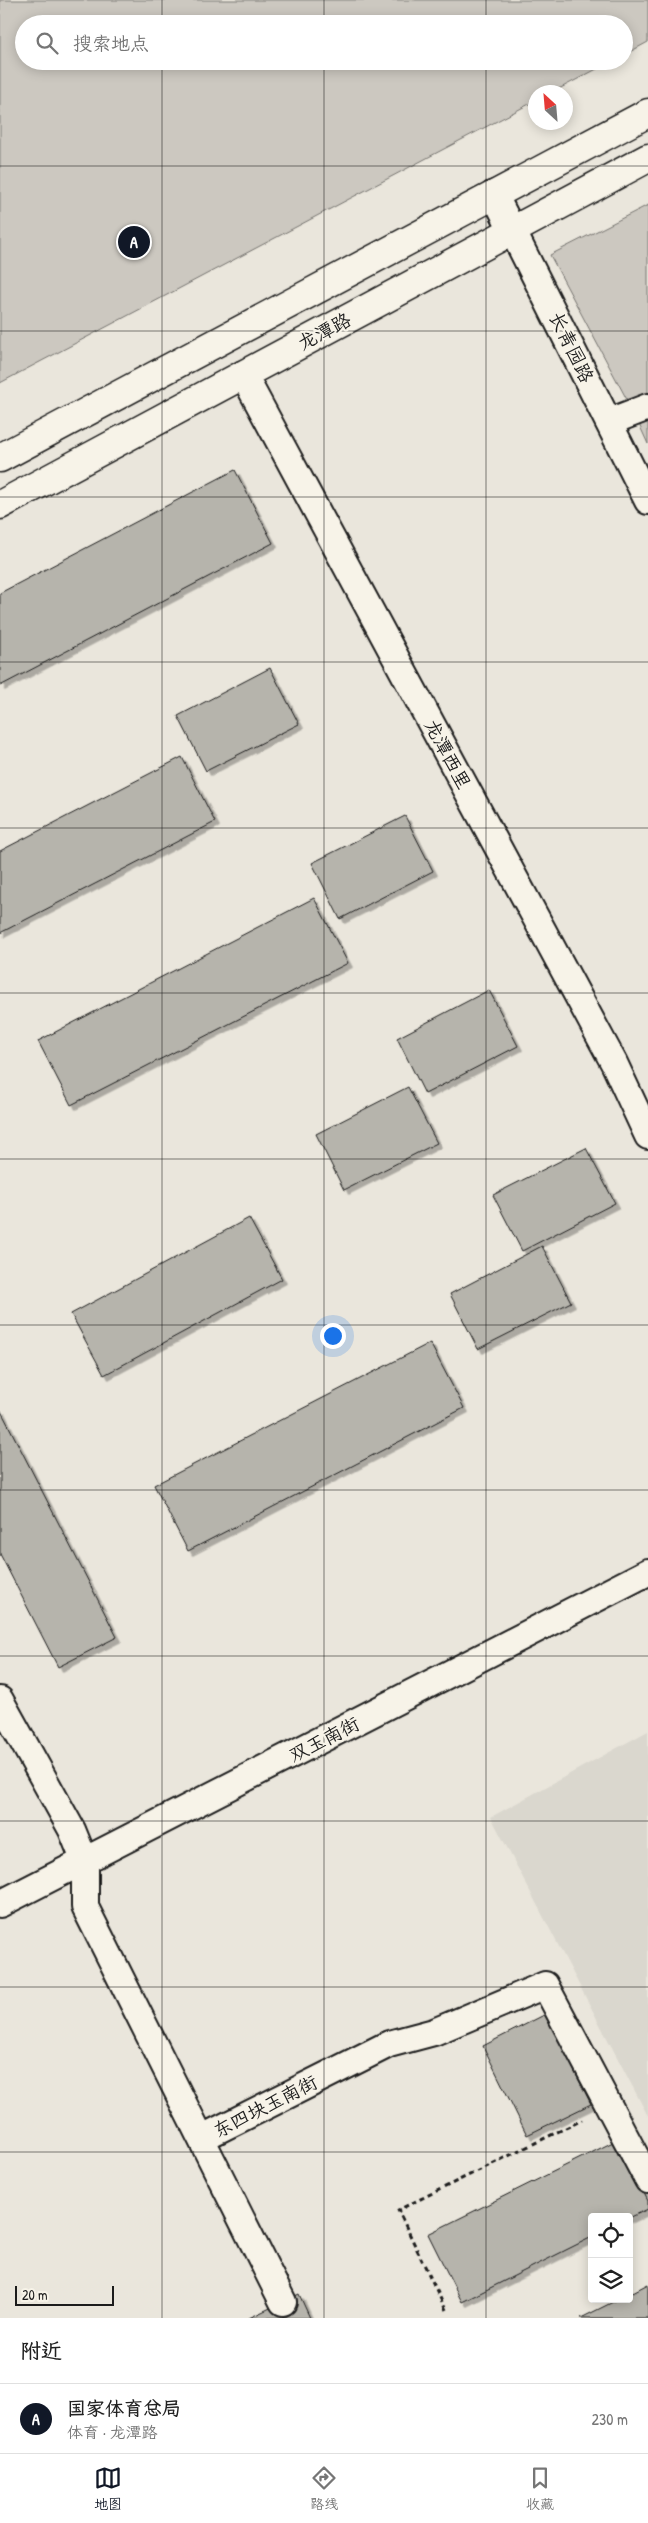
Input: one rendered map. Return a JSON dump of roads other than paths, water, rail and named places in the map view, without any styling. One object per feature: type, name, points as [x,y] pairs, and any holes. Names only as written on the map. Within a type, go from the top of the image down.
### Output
[{"type":"street","points":[[0,458],[648,113]]},
{"type":"street","name":"龙潭路","points":[[0,505],[513,228],[648,158]]},
{"type":"street","name":"长青园路","points":[[494,194],[513,228],[648,501]]},
{"type":"street","name":"龙潭西里","points":[[243,374],[614,1063],[648,1136]]},
{"type":"street","points":[[609,422],[648,407]]},
{"type":"street","name":"双玉南街","points":[[0,1904],[648,1572]]},
{"type":"street","name":"东四块玉南街","points":[[0,1700],[72,1830],[85,1862],[84,1907],[202,2138],[389,2044],[434,2032],[545,1985],[648,2180]]},
{"type":"street","points":[[202,2138],[283,2302]]},
{"type":"place","name":"国家体育总局","points":[[134,242]]}]
